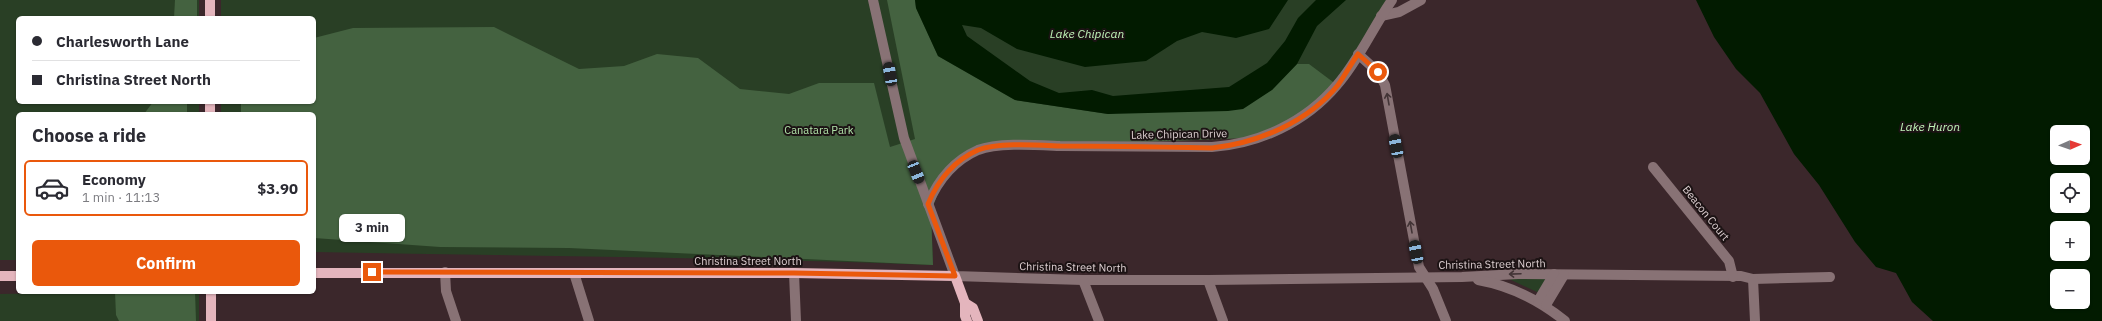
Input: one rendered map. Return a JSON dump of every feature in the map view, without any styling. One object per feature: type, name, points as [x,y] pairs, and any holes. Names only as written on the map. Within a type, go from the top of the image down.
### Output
[{"type":"main road","points":[[210,0],[210,16]]},
{"type":"main road","name":"Christina Street North","points":[[316,273],[794,273],[955,276]]},
{"type":"main road","points":[[0,276],[16,276]]},
{"type":"main road","points":[[955,276],[965,303],[965,316],[967,321]]},
{"type":"main road","points":[[211,294],[211,321]]},
{"type":"main road","points":[[965,303],[973,308],[978,321]]},
{"type":"street","points":[[873,0],[900,123],[955,276]]},
{"type":"street","name":"Lake Chipican Drive","points":[[928,204],[934,189],[944,174],[967,156],[980,150],[1014,145],[1212,148],[1230,146],[1270,134],[1317,106],[1338,85],[1392,0]]},
{"type":"street","points":[[1381,16],[1399,12],[1421,0]]},
{"type":"street","points":[[1358,54],[1375,68],[1386,85],[1418,267],[1433,289],[1446,321]]},
{"type":"street","name":"Beacon Court","points":[[1653,166],[1730,261],[1733,277]]},
{"type":"street","points":[[445,272],[446,291],[456,321]]},
{"type":"street","points":[[574,273],[589,321]]},
{"type":"street","points":[[794,273],[796,321]]},
{"type":"street","points":[[1542,303],[1559,274]]},
{"type":"street","name":"Christina Street North","points":[[955,276],[1083,280],[1462,277],[1559,274],[1733,277],[1753,279],[1830,277]]},
{"type":"street","points":[[1462,277],[1504,286],[1542,303],[1565,321]]},
{"type":"street","points":[[1753,279],[1754,321]]},
{"type":"street","points":[[1083,280],[1099,321]]},
{"type":"street","points":[[1208,280],[1223,321]]},
{"type":"green space","points":[[0,0],[199,0],[199,16],[16,16],[16,104],[199,104],[199,112],[16,112],[16,260],[0,260]]},
{"type":"green space","points":[[175,0],[197,0],[197,16],[174,16]]},
{"type":"green space","name":"Canatara Park","points":[[221,0],[1395,0],[1337,85],[980,152],[945,176],[931,211],[933,265],[701,258],[316,252],[316,112],[221,112],[221,104],[316,104],[316,16],[221,16]]},
{"type":"green space","name":"Canatara Park","points":[[887,0],[915,0],[916,8],[938,56],[1015,100],[1108,114],[1272,90],[1297,64],[1309,64],[1337,85],[1299,118],[1249,138],[1014,147],[980,152],[945,176],[931,211],[933,265],[569,248],[440,247],[316,238],[316,112],[241,112],[241,104],[316,104],[316,37],[353,28],[494,27],[579,69],[624,66],[657,54],[698,58],[740,89],[789,94],[819,83],[874,83],[890,147],[915,139]]},
{"type":"green space","points":[[152,104],[187,104],[187,112],[146,112]]},
{"type":"green space","points":[[1509,279],[1546,279],[1537,292]]},
{"type":"green space","points":[[0,294],[199,294],[199,321],[0,321]]},
{"type":"green space","points":[[115,294],[195,294],[196,321],[119,321],[116,315]]},
{"type":"water","name":"Lake Chipican","points":[[915,0],[1288,0],[1269,29],[1236,38],[1202,32],[1177,41],[1146,61],[1085,67],[1017,49],[981,28],[962,25],[967,36],[1030,81],[1059,93],[1092,90],[1113,96],[1229,87],[1267,63],[1285,41],[1298,18],[1316,0],[1346,0],[1317,26],[1297,64],[1272,90],[1243,109],[1228,111],[1108,114],[1015,100],[938,56],[916,8]]},
{"type":"water","name":"Lake Huron","points":[[1696,0],[2102,0],[2102,321],[1933,321],[1912,302],[1896,273],[1876,267],[1855,242],[1819,185],[1794,154],[1760,93],[1736,69],[1714,37]]},
{"type":"route","points":[[372,272],[794,273],[955,276],[928,204],[934,189],[944,174],[967,156],[980,150],[1014,145],[1212,148],[1230,146],[1270,134],[1317,106],[1338,85],[1358,54],[1367,60],[1378,72]]}]
